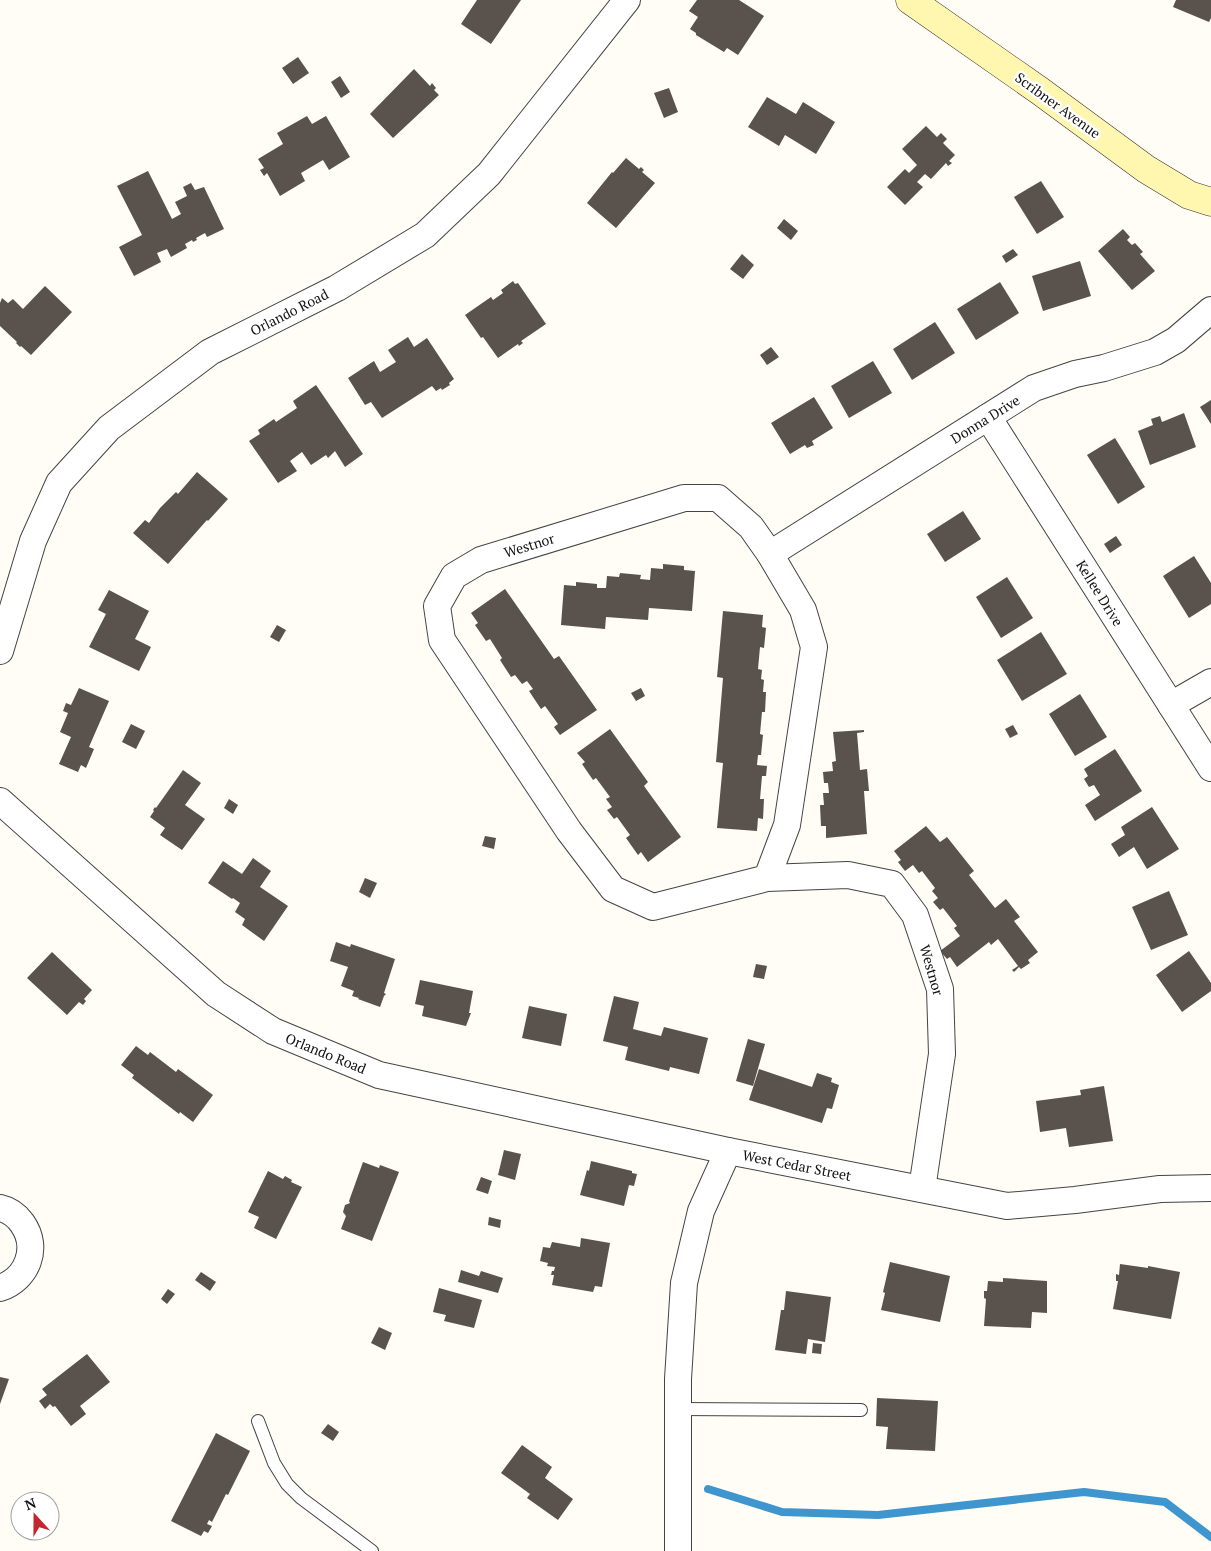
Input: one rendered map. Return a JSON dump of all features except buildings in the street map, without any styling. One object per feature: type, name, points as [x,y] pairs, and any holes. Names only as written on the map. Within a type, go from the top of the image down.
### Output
[{"type":"street","name":"Orlando Road","points":[[0,651],[33,541],[59,483],[109,428],[210,352],[337,288],[425,235],[489,174],[626,0]]},
{"type":"street","name":"Scribner Avenue","points":[[910,0],[1048,96],[1146,169],[1189,195],[1211,202]]},
{"type":"street","name":"Donna Drive","points":[[770,554],[1034,388],[1075,374],[1104,368],[1155,352],[1176,340],[1211,310]]},
{"type":"street","name":"Kellee Drive","points":[[988,417],[1211,768]]},
{"type":"street","name":"Westnor","points":[[767,878],[787,826],[814,647],[804,610],[751,527],[718,498],[684,498],[481,560],[454,576],[437,606],[442,640],[569,831],[613,889],[653,907],[767,878],[848,875],[892,884],[915,915],[940,989],[942,1054],[922,1189]]},
{"type":"street","points":[[1171,704],[1211,682]]},
{"type":"street","name":"Orlando Road","points":[[0,802],[216,994],[273,1031],[379,1075],[728,1151]]},
{"type":"street","name":"West Cedar Street","points":[[678,1551],[678,1379],[684,1283],[701,1211],[728,1151],[1007,1206],[1057,1202],[1160,1189],[1211,1188]]},
{"type":"street","points":[[0,1208],[18,1217],[26,1229],[31,1243],[30,1258],[24,1271],[14,1282],[0,1288]]},
{"type":"lane","points":[[678,1410],[861,1410]]},
{"type":"lane","points":[[258,1421],[274,1463],[287,1484],[301,1498],[372,1551]]},
{"type":"waterway","points":[[708,1489],[782,1512],[878,1515],[1084,1492],[1165,1502],[1211,1537]]}]
